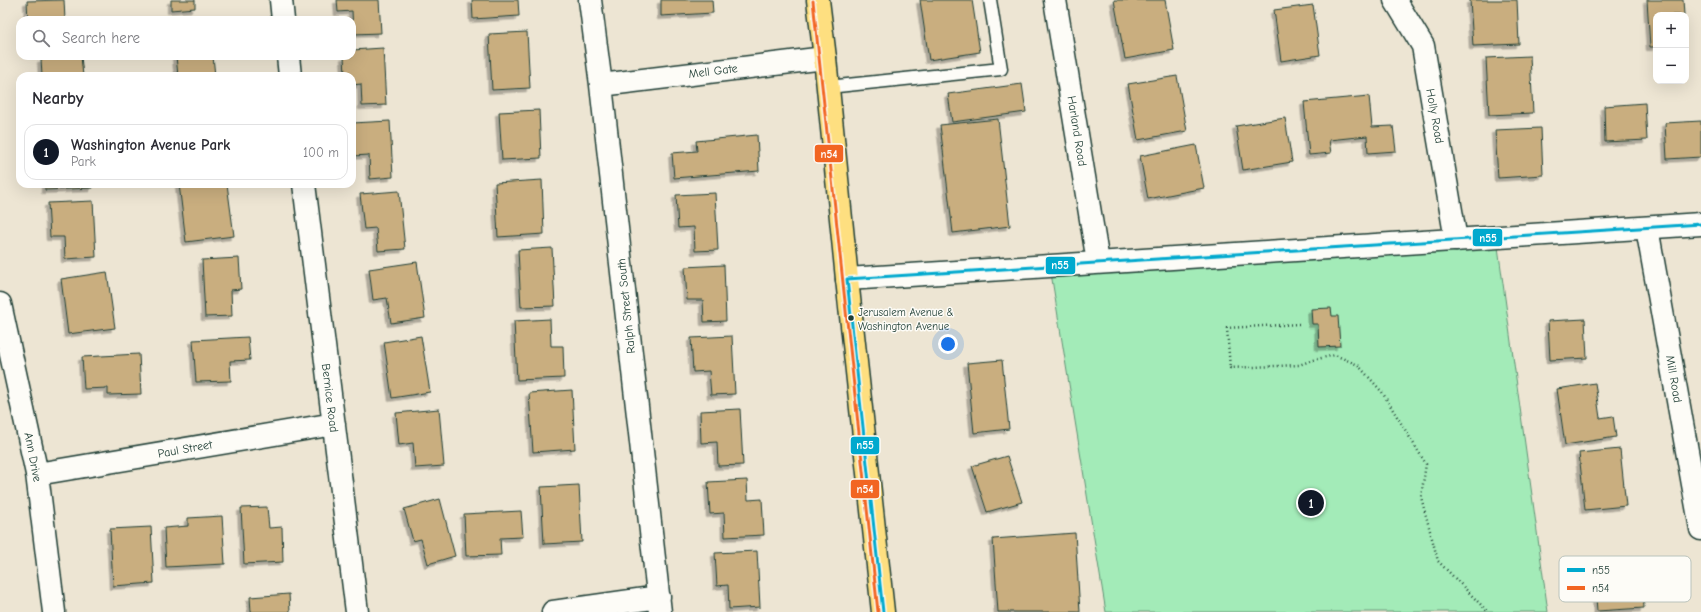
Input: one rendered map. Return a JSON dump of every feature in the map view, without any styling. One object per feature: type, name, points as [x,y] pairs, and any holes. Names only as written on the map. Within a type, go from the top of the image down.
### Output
[{"type":"main road","points":[[818,0],[883,612]]},
{"type":"street","points":[[281,0],[283,16]]},
{"type":"street","name":"Ralph Street South","points":[[590,0],[602,85],[659,604]]},
{"type":"street","name":"Harland Road","points":[[1055,0],[1098,262]]},
{"type":"street","name":"Holly Road","points":[[1395,0],[1423,46],[1456,240]]},
{"type":"street","name":"Mell Gate","points":[[602,85],[825,58]]},
{"type":"street","points":[[288,60],[290,72]]},
{"type":"street","name":"Bernice Road","points":[[304,188],[357,612]]},
{"type":"street","points":[[847,279],[1701,224]]},
{"type":"street","name":"Mill Road","points":[[1647,228],[1701,530]]},
{"type":"street","name":"Ann Drive","points":[[0,304],[37,474],[54,612]]},
{"type":"street","name":"Paul Street","points":[[37,474],[334,424]]},
{"type":"street","points":[[553,612],[659,604]]},
{"type":"lane","points":[[828,87],[1001,68],[990,0]]},
{"type":"path","points":[[1299,324],[1227,328],[1230,368],[1299,365],[1335,355],[1358,365],[1382,392],[1426,464],[1421,497],[1438,561],[1488,612]]},
{"type":"green space","points":[[1498,247],[1548,612],[1106,612],[1051,273]]},
{"type":"building","points":[[64,0],[65,16],[28,16],[27,1]]},
{"type":"building","points":[[171,0],[195,0],[195,8],[171,10]]},
{"type":"building","points":[[337,0],[379,0],[381,33],[356,34],[356,16],[352,16],[352,11],[338,12]]},
{"type":"building","points":[[472,0],[518,0],[519,16],[473,19]]},
{"type":"building","points":[[661,0],[712,0],[713,13],[661,16]]},
{"type":"building","points":[[920,0],[972,0],[980,52],[929,60]]},
{"type":"building","points":[[1114,0],[1165,0],[1174,50],[1125,59]]},
{"type":"building","points":[[1470,0],[1517,0],[1519,44],[1473,46]]},
{"type":"building","points":[[1647,0],[1683,0],[1684,12],[1653,12],[1653,47],[1650,47]]},
{"type":"building","points":[[1313,5],[1320,55],[1281,61],[1274,10]]},
{"type":"building","points":[[527,32],[530,88],[492,90],[489,34]]},
{"type":"building","points":[[383,48],[386,105],[362,106],[361,84],[356,85],[356,72],[345,72],[344,60],[356,60],[356,50]]},
{"type":"building","points":[[1530,56],[1533,113],[1489,115],[1486,58]]},
{"type":"building","points":[[41,60],[81,60],[83,72],[42,72]]},
{"type":"building","points":[[176,60],[213,60],[215,72],[178,72]]},
{"type":"building","points":[[1177,76],[1187,131],[1138,140],[1128,84]]},
{"type":"building","points":[[1022,84],[1026,112],[952,122],[948,94]]},
{"type":"building","points":[[1369,96],[1372,127],[1393,126],[1396,151],[1368,153],[1367,136],[1329,140],[1331,153],[1309,155],[1304,102]]},
{"type":"building","points":[[1645,103],[1647,140],[1605,142],[1604,106]]},
{"type":"building","points":[[539,110],[541,158],[502,160],[499,112]]},
{"type":"building","points":[[1285,118],[1292,162],[1243,170],[1236,126]]},
{"type":"building","points":[[998,119],[1010,226],[953,233],[940,125]]},
{"type":"building","points":[[390,121],[393,177],[370,179],[369,155],[356,156],[356,123]]},
{"type":"building","points":[[1701,121],[1701,157],[1667,159],[1665,123]]},
{"type":"building","points":[[1541,128],[1543,175],[1498,178],[1495,130]]},
{"type":"building","points":[[757,135],[759,171],[674,178],[672,153],[697,151],[696,141]]},
{"type":"building","points":[[1196,145],[1204,188],[1148,199],[1140,156]]},
{"type":"building","points":[[542,180],[544,234],[498,237],[495,183]]},
{"type":"building","points":[[45,188],[93,188],[45,190]]},
{"type":"building","points":[[179,188],[228,188],[234,236],[186,242]]},
{"type":"building","points":[[399,191],[405,249],[378,251],[376,228],[364,229],[360,194]]},
{"type":"building","points":[[715,193],[718,250],[695,251],[694,227],[678,228],[676,195]]},
{"type":"building","points":[[93,201],[96,257],[65,259],[64,237],[50,237],[48,203]]},
{"type":"building","points":[[552,248],[555,306],[521,307],[518,250]]},
{"type":"building","points":[[239,258],[241,289],[231,290],[232,316],[205,317],[202,260]]},
{"type":"building","points":[[417,262],[425,318],[391,323],[387,298],[373,300],[369,269]]},
{"type":"building","points":[[724,265],[726,321],[704,322],[703,300],[687,300],[685,267]]},
{"type":"building","points":[[107,272],[115,328],[68,334],[61,279]]},
{"type":"building","points":[[1331,308],[1332,316],[1338,316],[1340,346],[1319,347],[1318,324],[1312,324],[1311,309]]},
{"type":"building","points":[[550,319],[551,346],[563,346],[564,378],[517,380],[514,321]]},
{"type":"building","points":[[1585,319],[1587,358],[1550,360],[1548,321]]},
{"type":"building","points":[[421,336],[430,392],[392,398],[384,342]]},
{"type":"building","points":[[732,336],[735,394],[711,395],[709,371],[693,372],[691,338]]},
{"type":"building","points":[[248,337],[250,360],[230,361],[231,381],[196,382],[193,340]]},
{"type":"building","points":[[139,354],[141,394],[108,395],[108,388],[84,389],[82,357]]},
{"type":"building","points":[[1002,360],[1009,429],[974,433],[967,363]]},
{"type":"building","points":[[1595,383],[1600,418],[1613,416],[1616,437],[1565,445],[1557,389]]},
{"type":"building","points":[[572,390],[575,449],[533,452],[529,393]]},
{"type":"building","points":[[439,409],[444,466],[415,468],[413,443],[399,445],[396,413]]},
{"type":"building","points":[[740,409],[743,465],[718,466],[717,442],[701,443],[700,411]]},
{"type":"building","points":[[1620,449],[1626,506],[1585,510],[1579,453]]},
{"type":"building","points":[[1007,456],[1022,502],[987,512],[972,466]]},
{"type":"building","points":[[747,480],[748,500],[762,499],[764,535],[725,537],[724,513],[710,514],[708,482]]},
{"type":"building","points":[[579,485],[582,542],[544,544],[541,487]]},
{"type":"building","points":[[440,499],[455,556],[428,564],[421,539],[413,541],[404,509]]},
{"type":"building","points":[[267,507],[269,528],[282,527],[283,562],[244,564],[241,508]]},
{"type":"building","points":[[521,511],[523,537],[500,538],[501,555],[466,556],[464,514]]},
{"type":"building","points":[[222,516],[225,564],[166,567],[164,528],[188,526],[188,518]]},
{"type":"building","points":[[151,527],[154,583],[113,586],[110,529]]},
{"type":"building","points":[[1075,533],[1080,612],[998,612],[993,539]]},
{"type":"building","points":[[757,551],[760,607],[729,609],[728,585],[717,586],[715,553]]},
{"type":"building","points":[[289,594],[290,612],[251,612],[250,597]]},
{"type":"building","points":[[1596,602],[1644,602],[1644,608],[1597,611]]},
{"type":"transit line","name":"n54","points":[[813,1],[878,612]]},
{"type":"transit line","name":"n55","points":[[847,279],[1701,224]]},
{"type":"transit line","name":"n55","points":[[847,279],[883,612]]},
{"type":"place","name":"Jerusalem Avenue & Washington Avenue","points":[[851,318]]},
{"type":"place","name":"Washington Avenue Park","points":[[1311,503]]}]
